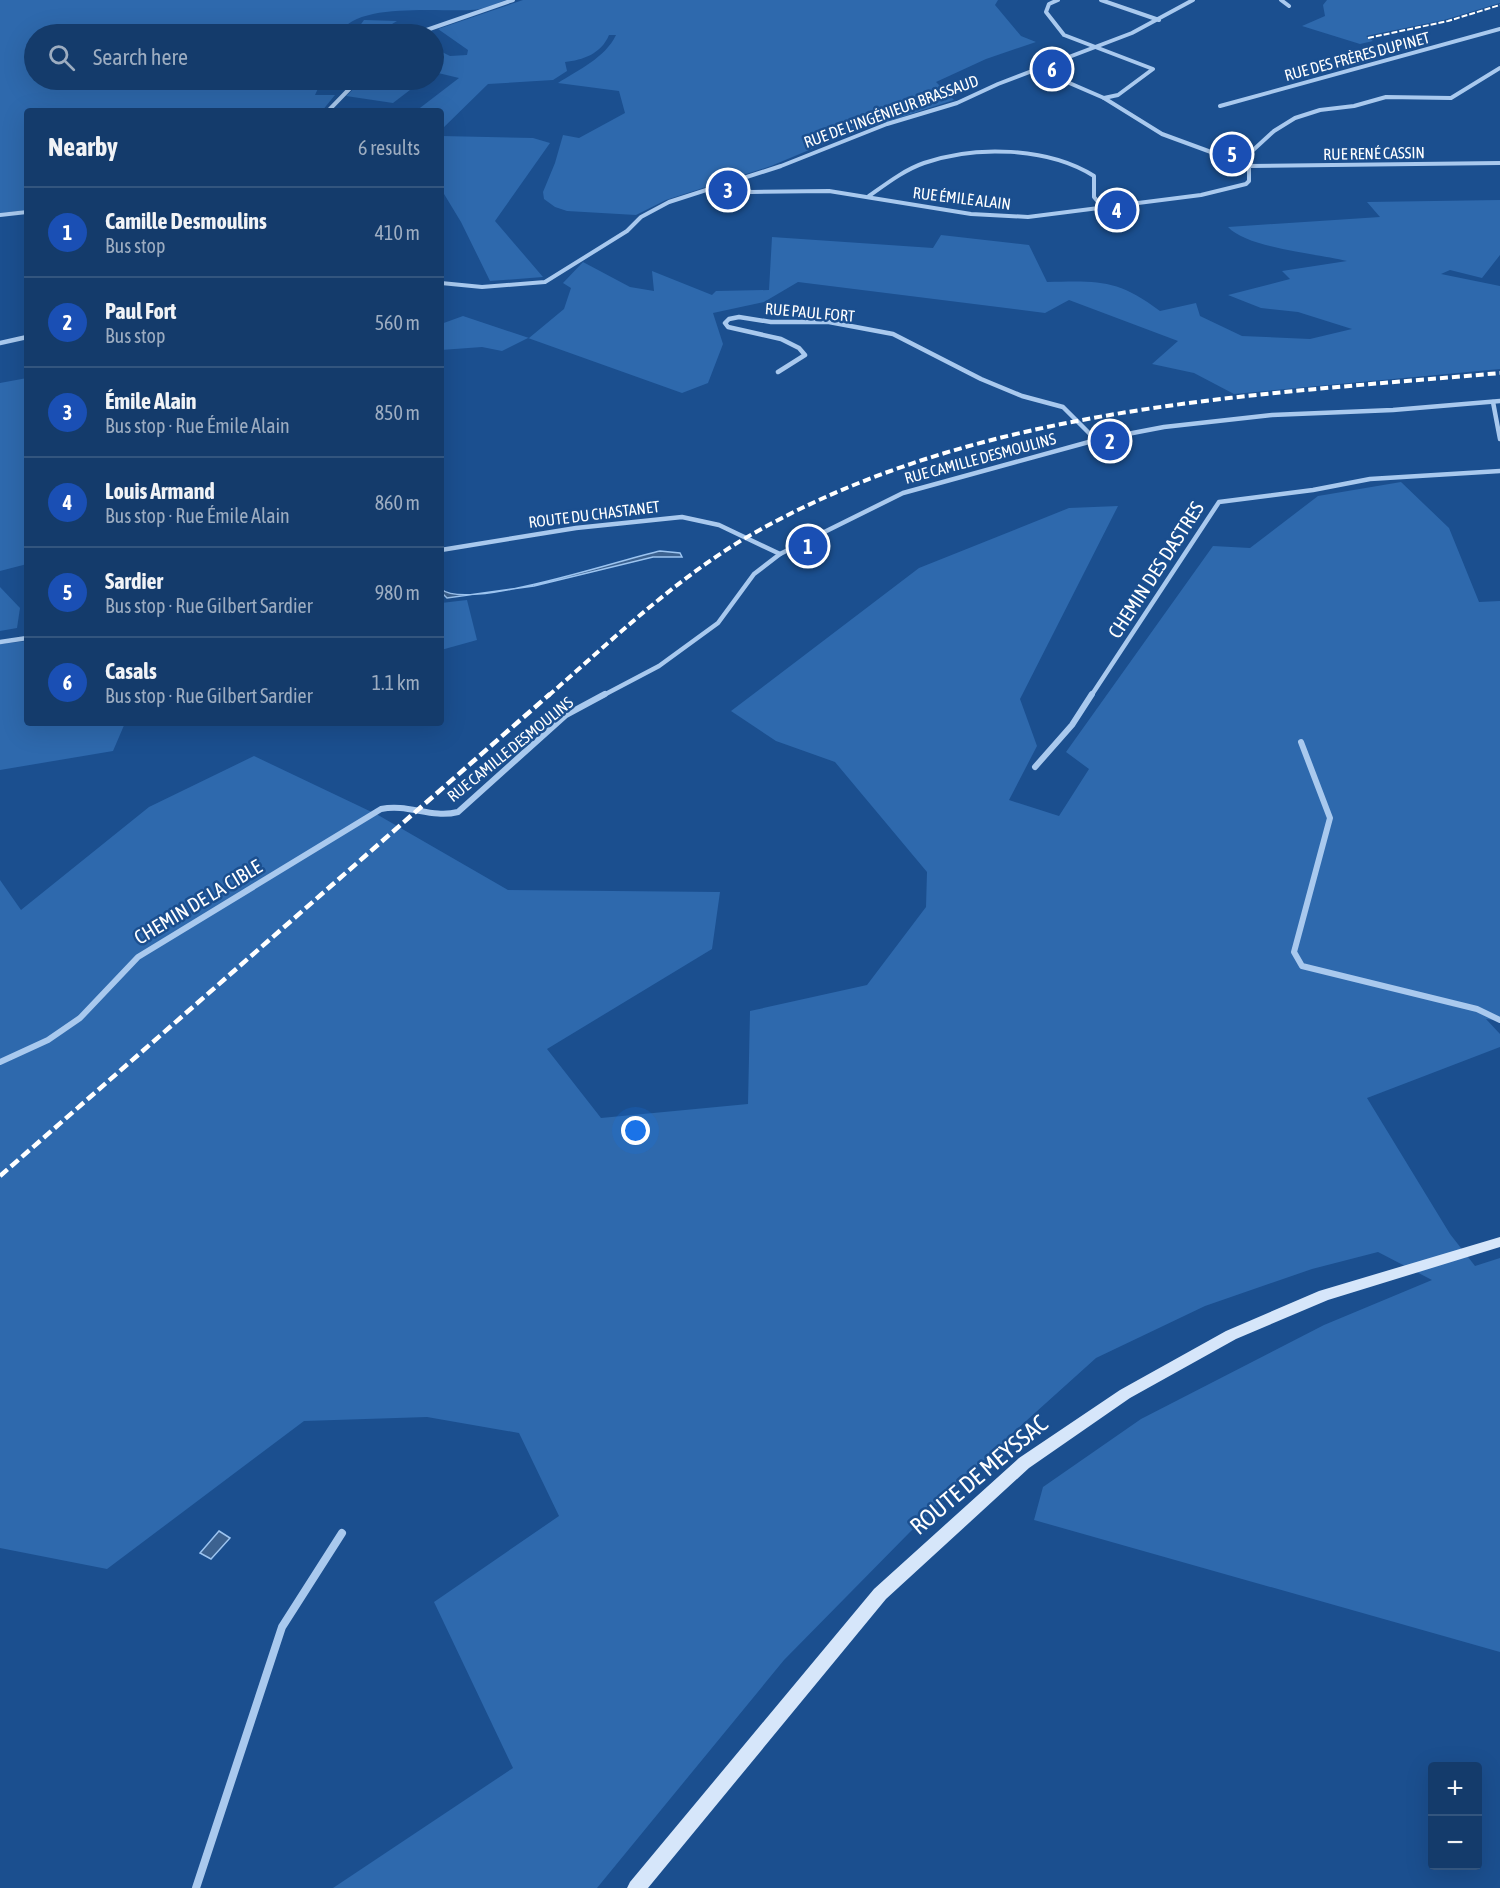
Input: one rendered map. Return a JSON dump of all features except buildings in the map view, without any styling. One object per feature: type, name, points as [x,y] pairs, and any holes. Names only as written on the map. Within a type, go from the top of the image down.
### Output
[{"type":"main road","name":"ROUTE DE MEYSSAC","points":[[636,1888],[880,1594],[1024,1463],[1125,1394],[1231,1335],[1324,1295],[1500,1242]]},
{"type":"street","points":[[443,24],[513,0]]},
{"type":"street","points":[[1058,0],[1045,8],[1059,32],[1153,69],[1118,95],[1104,98]]},
{"type":"street","points":[[1101,0],[1159,20]]},
{"type":"street","name":"RUE DE L'INGÉNIEUR BRASSAUD","points":[[444,284],[482,287],[545,282],[627,231],[650,212],[684,196],[781,166],[856,135],[957,104],[1036,69],[1132,33],[1193,0]]},
{"type":"street","points":[[1281,0],[1289,6]]},
{"type":"street","name":"RUE DES FRÈRES DUPINET","points":[[1220,106],[1500,29]]},
{"type":"street","points":[[1239,163],[1274,131],[1295,118],[1320,110],[1354,106],[1386,97],[1451,98],[1500,68]]},
{"type":"street","name":"RUE RENÉ CASSIN","points":[[1036,69],[1104,98],[1133,119],[1162,134],[1249,166],[1500,163]]},
{"type":"street","points":[[331,108],[348,90]]},
{"type":"street","points":[[869,196],[900,175],[924,163],[968,154],[1045,157],[1076,164],[1094,176],[1094,197],[1104,209]]},
{"type":"street","name":"RUE ÉMILE ALAIN","points":[[726,183],[752,192],[829,190],[971,214],[1006,217],[1053,216],[1201,195],[1240,186],[1249,181],[1249,166]]},
{"type":"street","points":[[0,215],[24,212]]},
{"type":"street","name":"RUE PAUL FORT","points":[[778,372],[801,360],[805,355],[802,348],[774,338],[728,327],[725,323],[729,319],[739,317],[771,322],[829,322],[893,334],[981,379],[1022,396],[1063,407],[1096,440]]},
{"type":"street","points":[[0,343],[24,338]]},
{"type":"street","name":"RUE CAMILLE DESMOULINS","points":[[396,804],[432,816],[445,816],[458,812],[566,716],[659,666],[702,636],[718,623],[754,574],[780,554],[922,486],[1096,440],[1164,427],[1246,417],[1500,401]]},
{"type":"street","points":[[1493,402],[1500,439]]},
{"type":"street","name":"CHEMIN DES DASTRES","points":[[1035,767],[1072,725],[1220,502],[1313,490],[1371,479],[1500,471]]},
{"type":"street","name":"ROUTE DU CHASTANET","points":[[444,550],[576,528],[682,517],[719,525],[780,554]]},
{"type":"street","points":[[0,642],[24,638]]},
{"type":"street","points":[[1300,742],[1330,818],[1294,952],[1302,966],[1477,1009],[1500,1020]]},
{"type":"street","name":"CHEMIN DE LA CIBLE","points":[[0,1062],[48,1040],[80,1018],[138,957],[381,809],[396,804]]},
{"type":"street","points":[[196,1888],[282,1627],[342,1533]]},
{"type":"shaded area","points":[[0,0],[506,0],[475,10],[379,13],[362,17],[349,24],[24,24],[24,90],[317,90],[315,95],[335,95],[324,108],[24,108],[24,210],[0,213]]},
{"type":"shaded area","points":[[523,0],[998,0],[995,5],[1021,36],[1036,42],[986,59],[936,82],[954,100],[840,137],[771,166],[666,200],[636,215],[567,211],[555,207],[544,199],[543,192],[563,135],[579,138],[625,113],[619,91],[558,83],[598,57],[616,35],[609,35],[606,42],[591,55],[565,62],[567,71],[553,80],[488,84],[444,127],[444,108],[420,108],[459,78],[444,74],[444,53],[450,56],[467,55],[468,50],[444,33],[444,27]]},
{"type":"shaded area","points":[[1327,0],[1500,0],[1500,3],[1444,20],[1366,36],[1373,41],[1360,44],[1302,26],[1325,16],[1323,5]]},
{"type":"shaded area","points":[[364,20],[397,21],[392,24],[361,24]]},
{"type":"shaded area","points":[[352,90],[410,90],[393,103],[346,96]]},
{"type":"shaded area","points":[[444,136],[533,138],[550,143],[495,221],[543,277],[490,281],[461,222],[444,194]]},
{"type":"shaded area","points":[[1500,200],[1500,255],[1482,278],[1450,270],[1441,274],[1500,286],[1500,369],[1234,394],[1194,373],[1152,364],[1178,341],[1069,300],[1045,313],[798,282],[764,302],[713,313],[723,344],[708,383],[682,393],[528,338],[502,351],[482,347],[444,350],[444,323],[463,316],[529,338],[564,309],[571,288],[563,283],[583,262],[630,287],[654,291],[652,271],[712,295],[716,291],[769,290],[772,237],[933,248],[941,235],[1029,245],[1047,282],[1094,282],[1119,287],[1160,311],[1196,303],[1200,316],[1242,336],[1310,339],[1352,329],[1298,312],[1261,308],[1228,295],[1290,279],[1282,271],[1347,261],[1266,245],[1237,234],[1228,227],[1380,217],[1367,202]]},
{"type":"shaded area","points":[[24,379],[24,565],[0,571],[0,383]]},
{"type":"shaded area","points":[[1401,482],[1449,528],[1479,602],[1500,601],[1500,1021],[1486,1019],[1500,1034],[1500,1047],[1367,1098],[1450,1234],[1475,1266],[1500,1258],[1500,1652],[1034,1520],[1043,1487],[1141,1419],[1324,1325],[1432,1280],[1378,1252],[1312,1269],[1205,1306],[1096,1358],[1015,1431],[910,1532],[784,1660],[597,1888],[333,1888],[513,1768],[434,1602],[559,1516],[519,1433],[427,1417],[304,1421],[107,1569],[0,1548],[0,880],[21,910],[149,807],[254,756],[378,815],[508,890],[720,892],[712,949],[547,1049],[601,1118],[748,1104],[750,1011],[867,985],[926,907],[927,872],[835,762],[776,741],[731,711],[919,568],[1069,508],[1118,506],[1020,699],[1037,746],[1009,800],[1059,816],[1089,769],[1066,752],[1213,546],[1250,548],[1318,496]]},
{"type":"shaded area","points":[[660,551],[680,553],[682,557],[653,557],[534,586],[513,589]]},
{"type":"shaded area","points":[[0,587],[20,608],[17,628],[0,631]]},
{"type":"shaded area","points":[[444,590],[456,594],[476,594],[447,598]]},
{"type":"shaded area","points":[[467,600],[477,640],[444,649],[444,603]]},
{"type":"shaded area","points":[[24,641],[24,726],[124,726],[113,751],[0,770],[0,644]]},
{"type":"shaded area","points":[[219,1531],[230,1538],[211,1559],[200,1553]]},
{"type":"railway","points":[[1368,38],[1448,21],[1500,5]]},
{"type":"railway","points":[[548,696],[666,594],[742,540],[830,495],[921,461],[1015,434],[1110,415],[1306,390],[1500,373]]},
{"type":"railway","points":[[0,1176],[550,694]]},
{"type":"place","name":"Casals","points":[[1052,69]]},
{"type":"place","name":"Sardier","points":[[1232,154]]},
{"type":"place","name":"Émile Alain","points":[[728,190]]},
{"type":"place","name":"Louis Armand","points":[[1117,210]]},
{"type":"place","name":"Paul Fort","points":[[1110,441]]},
{"type":"place","name":"Camille Desmoulins","points":[[808,546]]}]
